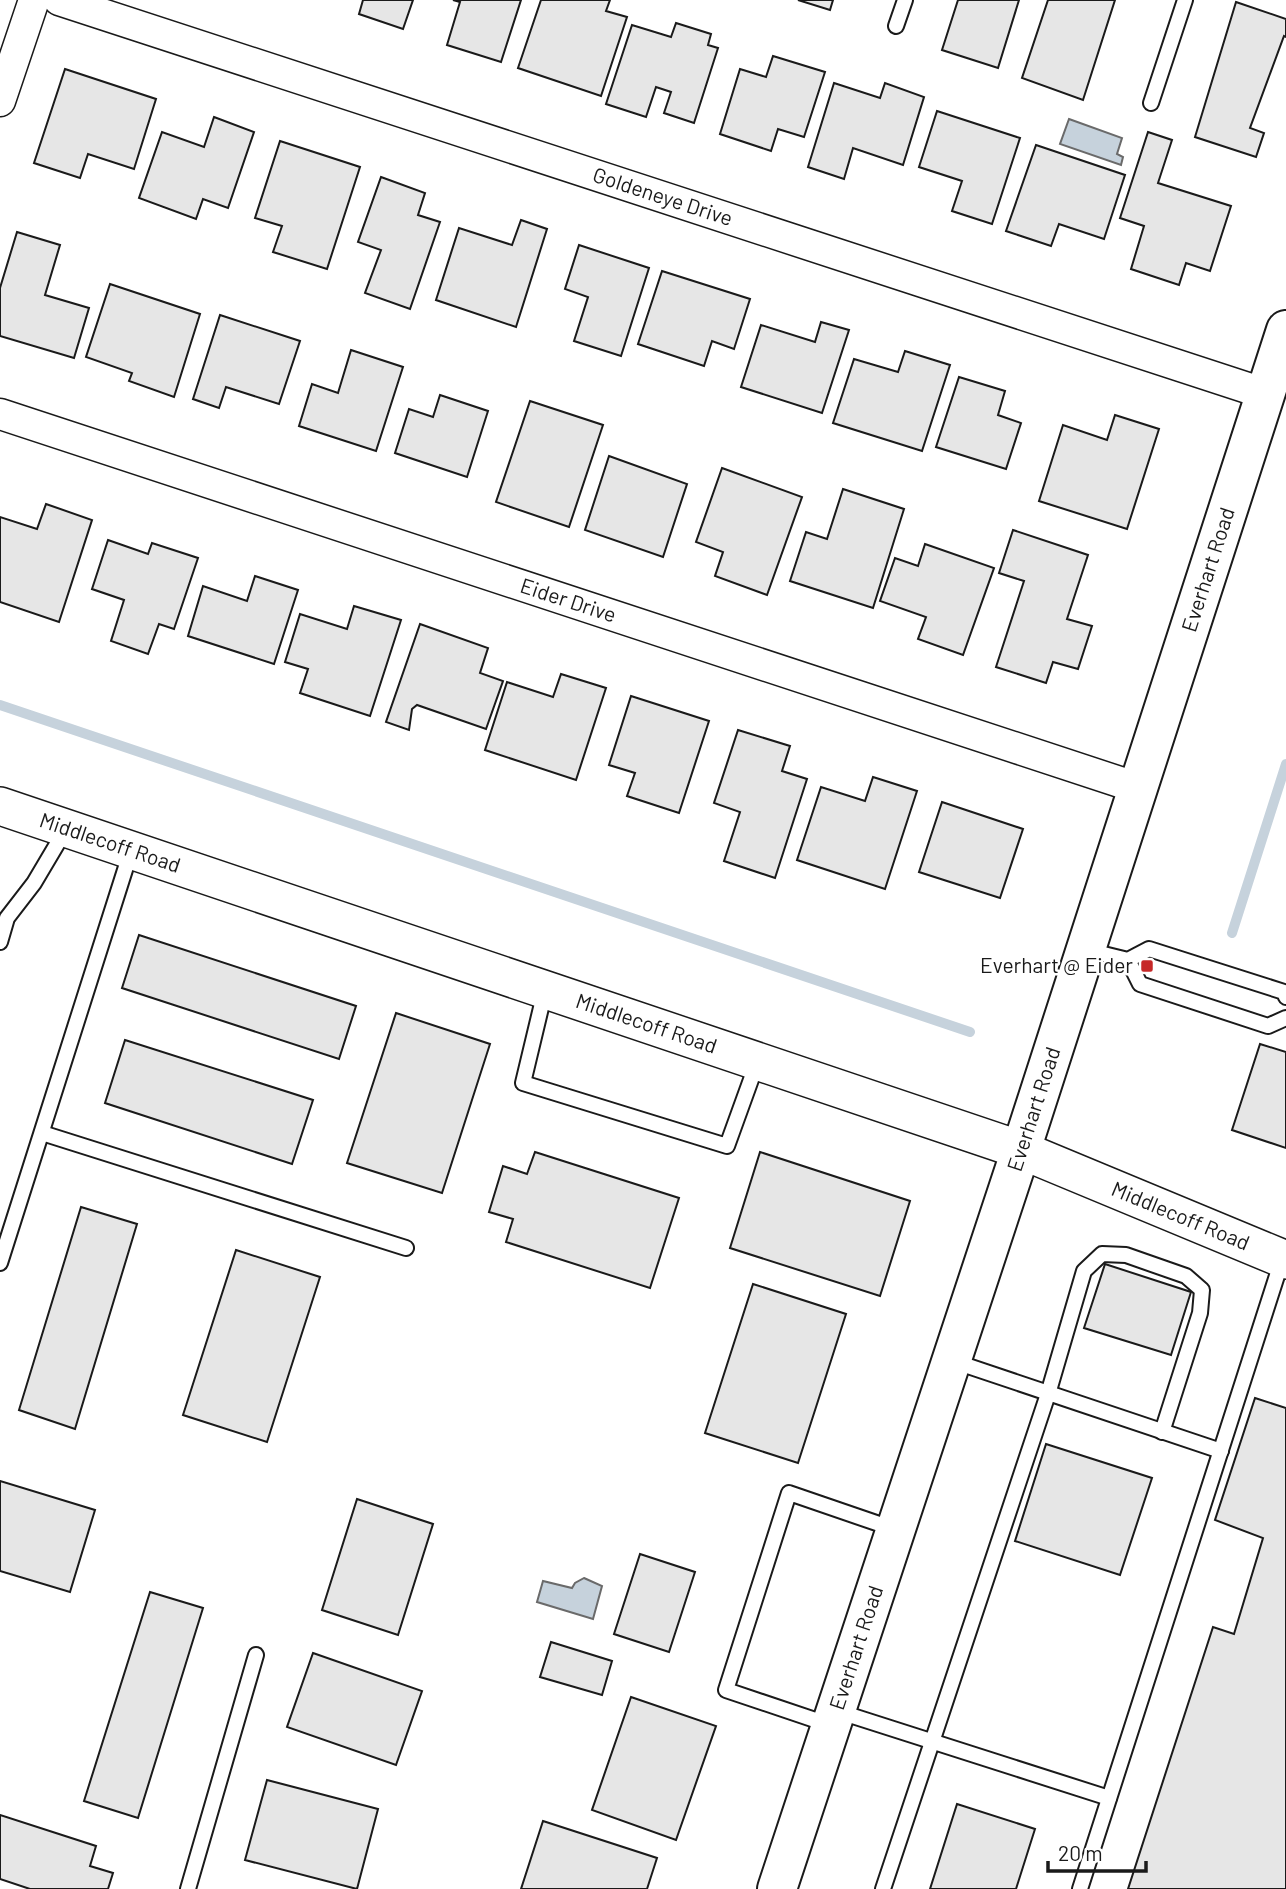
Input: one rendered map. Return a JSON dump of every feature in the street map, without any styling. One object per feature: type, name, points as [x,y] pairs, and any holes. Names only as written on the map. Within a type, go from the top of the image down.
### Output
[{"type":"main road","name":"Everhart Road","points":[[777,1889],[1021,1150],[1286,330]]},
{"type":"street","points":[[0,101],[34,0]]},
{"type":"street","name":"Goldeneye Drive","points":[[59,0],[1266,394]]},
{"type":"street","name":"Eider Drive","points":[[0,414],[1138,788]]},
{"type":"street","name":"Middlecoff Road","points":[[0,806],[1021,1150],[1284,1259]]},
{"type":"lane","points":[[896,26],[905,0]]},
{"type":"lane","points":[[1151,103],[1185,0]]},
{"type":"lane","points":[[0,942],[3,917],[34,883],[67,829]]},
{"type":"lane","points":[[0,1263],[131,850]]},
{"type":"lane","points":[[1086,950],[1128,960],[1150,949],[1284,992],[1286,997]]},
{"type":"lane","points":[[1128,960],[1140,984],[1268,1026],[1286,1018]]},
{"type":"lane","points":[[545,990],[523,1083],[727,1146],[758,1061]]},
{"type":"lane","points":[[42,1133],[406,1248]]},
{"type":"lane","points":[[883,1889],[1048,1394],[1084,1271],[1102,1254],[1126,1255],[1186,1276],[1202,1290],[1200,1313],[1162,1432]]},
{"type":"lane","points":[[1080,1889],[1284,1259]]},
{"type":"lane","points":[[952,1361],[1221,1451]]},
{"type":"lane","points":[[896,1530],[789,1493],[726,1690],[932,1742],[1109,1798]]},
{"type":"lane","points":[[188,1889],[256,1655]]},
{"type":"shaded area","points":[[1069,119],[1122,138],[1117,154],[1123,157],[1121,165],[1060,144]]},
{"type":"shaded area","points":[[584,1578],[602,1586],[593,1619],[537,1602],[543,1581],[572,1588]]},
{"type":"building","points":[[363,0],[413,0],[403,29],[359,14]]},
{"type":"building","points":[[453,0],[521,0],[501,62],[447,45],[460,2]]},
{"type":"building","points":[[541,0],[610,0],[606,11],[627,17],[601,96],[518,68]]},
{"type":"building","points":[[798,0],[833,0],[830,10]]},
{"type":"building","points":[[958,0],[1019,0],[998,68],[942,50]]},
{"type":"building","points":[[1048,0],[1115,0],[1083,100],[1022,78]]},
{"type":"building","points":[[1236,2],[1286,19],[1286,37],[1284,36],[1250,128],[1264,133],[1256,157],[1195,137]]},
{"type":"building","points":[[676,23],[711,34],[708,45],[718,48],[694,123],[664,113],[671,92],[656,87],[646,117],[606,104],[632,25],[671,37]]},
{"type":"building","points":[[773,56],[825,72],[804,137],[778,129],[771,151],[720,134],[740,69],[766,77]]},
{"type":"building","points":[[65,69],[156,99],[134,169],[88,154],[80,178],[34,163]]},
{"type":"building","points":[[834,83],[880,98],[885,83],[924,97],[903,165],[853,148],[844,179],[808,167]]},
{"type":"building","points":[[937,111],[1020,138],[992,224],[952,211],[962,181],[919,167]]},
{"type":"building","points":[[214,117],[254,132],[228,208],[203,199],[196,219],[139,198],[162,132],[204,147]]},
{"type":"building","points":[[1148,132],[1172,140],[1158,183],[1231,206],[1210,271],[1186,263],[1179,285],[1131,269],[1144,226],[1120,218]]},
{"type":"building","points":[[280,141],[360,167],[327,269],[273,252],[282,226],[255,218]]},
{"type":"building","points":[[1036,145],[1125,175],[1104,239],[1059,224],[1051,246],[1006,231]]},
{"type":"building","points":[[381,177],[425,193],[418,215],[440,222],[410,309],[365,293],[381,250],[358,242]]},
{"type":"building","points":[[521,220],[547,229],[516,327],[436,300],[459,228],[512,245]]},
{"type":"building","points":[[17,232],[60,245],[45,295],[89,308],[74,358],[0,336],[0,288]]},
{"type":"building","points":[[579,245],[649,268],[621,356],[574,341],[588,297],[565,289]]},
{"type":"building","points":[[662,271],[750,299],[734,349],[712,341],[704,366],[638,344]]},
{"type":"building","points":[[110,284],[200,314],[174,397],[129,381],[132,373],[86,357]]},
{"type":"building","points":[[220,315],[300,341],[279,404],[226,387],[219,408],[193,399]]},
{"type":"building","points":[[821,322],[849,330],[822,413],[741,387],[761,325],[815,342]]},
{"type":"building","points":[[351,350],[403,367],[376,451],[299,426],[312,384],[338,393]]},
{"type":"building","points":[[905,351],[950,365],[922,451],[833,423],[854,359],[898,372]]},
{"type":"building","points":[[959,377],[1005,391],[998,415],[1021,423],[1006,469],[936,447]]},
{"type":"building","points":[[440,395],[488,411],[467,477],[395,453],[409,409],[433,417]]},
{"type":"building","points":[[530,401],[603,425],[569,527],[496,502]]},
{"type":"building","points":[[1115,415],[1159,429],[1127,529],[1039,501],[1063,425],[1107,440]]},
{"type":"building","points":[[609,456],[687,484],[663,557],[585,530]]},
{"type":"building","points":[[722,468],[802,497],[767,595],[715,576],[723,552],[696,542]]},
{"type":"building","points":[[843,489],[904,509],[873,608],[790,581],[806,532],[827,539]]},
{"type":"building","points":[[46,504],[92,520],[59,622],[0,602],[0,517],[37,529]]},
{"type":"building","points":[[1013,530],[1088,555],[1067,619],[1092,626],[1078,669],[1053,662],[1046,683],[996,667],[1024,581],[999,573]]},
{"type":"building","points":[[108,540],[148,554],[152,543],[198,558],[174,629],[159,624],[148,654],[111,641],[124,600],[92,589]]},
{"type":"building","points":[[925,544],[994,568],[963,655],[918,639],[926,617],[880,601],[895,558],[918,566]]},
{"type":"building","points":[[255,576],[298,590],[274,664],[188,636],[203,586],[247,601]]},
{"type":"building","points":[[354,606],[401,620],[370,716],[300,693],[308,669],[285,662],[300,614],[347,629]]},
{"type":"building","points":[[420,624],[488,648],[480,673],[503,681],[486,729],[417,705],[412,709],[409,730],[386,722]]},
{"type":"building","points":[[561,674],[606,688],[576,780],[485,750],[507,682],[553,697]]},
{"type":"building","points":[[631,696],[709,721],[679,813],[627,796],[635,773],[609,765]]},
{"type":"building","points":[[738,730],[790,746],[782,771],[807,779],[775,878],[724,861],[740,812],[714,803]]},
{"type":"building","points":[[873,777],[917,791],[885,889],[797,860],[821,787],[865,801]]},
{"type":"building","points":[[942,802],[1023,829],[1000,898],[919,872]]},
{"type":"building","points":[[139,935],[356,1006],[339,1059],[122,988]]},
{"type":"building","points":[[396,1013],[490,1044],[442,1193],[347,1163]]},
{"type":"building","points":[[125,1040],[313,1100],[292,1164],[105,1103]]},
{"type":"building","points":[[1260,1044],[1286,1052],[1286,1148],[1232,1130]]},
{"type":"building","points":[[535,1152],[679,1198],[650,1288],[506,1242],[513,1219],[489,1212],[503,1166],[527,1174]]},
{"type":"building","points":[[760,1152],[910,1201],[880,1296],[730,1248]]},
{"type":"building","points":[[81,1207],[137,1224],[75,1429],[19,1410]]},
{"type":"building","points":[[236,1250],[320,1277],[267,1442],[183,1415]]},
{"type":"building","points":[[1105,1264],[1191,1292],[1171,1355],[1084,1328]]},
{"type":"building","points":[[753,1284],[846,1314],[798,1463],[705,1433]]},
{"type":"building","points":[[1255,1398],[1286,1408],[1286,1889],[1128,1889],[1213,1627],[1234,1634],[1263,1538],[1215,1520]]},
{"type":"building","points":[[1046,1444],[1152,1478],[1120,1575],[1015,1541]]},
{"type":"building","points":[[0,1481],[95,1510],[70,1592],[0,1571]]},
{"type":"building","points":[[357,1499],[433,1524],[398,1635],[322,1610]]},
{"type":"building","points":[[640,1554],[695,1572],[669,1652],[614,1634]]},
{"type":"building","points":[[150,1592],[203,1608],[138,1818],[84,1801]]},
{"type":"building","points":[[551,1642],[612,1661],[602,1695],[540,1677]]},
{"type":"building","points":[[313,1653],[422,1691],[396,1765],[287,1727]]},
{"type":"building","points":[[631,1697],[716,1726],[676,1840],[592,1810]]},
{"type":"building","points":[[267,1780],[378,1809],[357,1889],[245,1860]]},
{"type":"building","points":[[957,1804],[1035,1829],[1016,1889],[930,1889]]},
{"type":"building","points":[[0,1815],[96,1846],[90,1866],[113,1873],[108,1889],[30,1889],[0,1879]]},
{"type":"building","points":[[543,1821],[657,1858],[647,1889],[521,1889]]},
{"type":"waterway","points":[[0,705],[970,1032]]},
{"type":"waterway","points":[[1232,933],[1286,764]]},
{"type":"place","name":"Everhart @ Eider","points":[[1147,966]]}]
